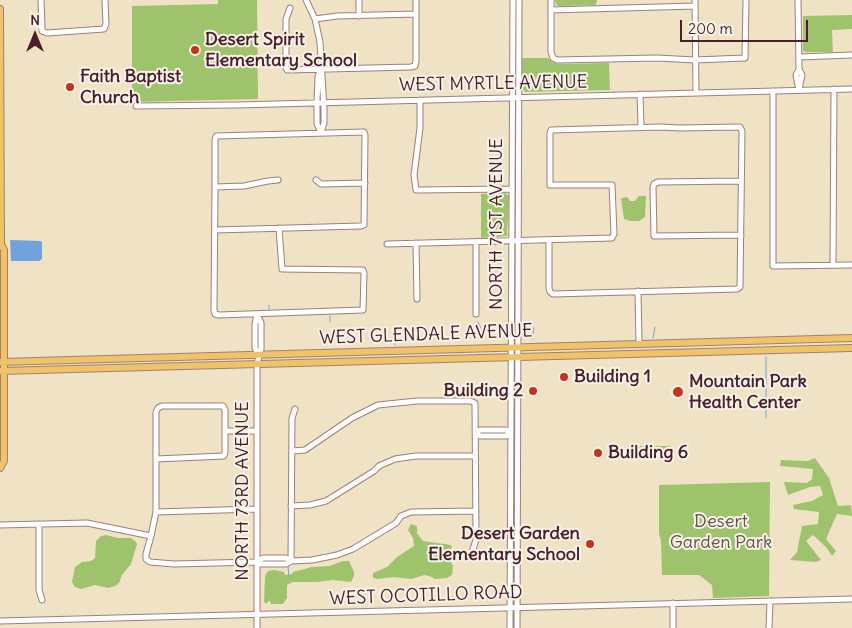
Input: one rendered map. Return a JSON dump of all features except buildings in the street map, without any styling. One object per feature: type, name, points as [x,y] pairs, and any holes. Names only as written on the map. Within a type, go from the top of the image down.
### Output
[{"type":"main road","points":[[0,9],[0,245],[4,250],[2,362],[4,461],[0,468]]},
{"type":"main road","name":"WEST GLENDALE AVENUE","points":[[2,362],[852,338]]},
{"type":"main road","points":[[712,342],[712,351]]},
{"type":"main road","name":"WEST GLENDALE AVENUE","points":[[2,371],[852,348]]},
{"type":"street","points":[[41,0],[42,31],[47,33],[104,29],[105,0]]},
{"type":"street","points":[[306,0],[315,20],[320,42],[317,102],[321,132]]},
{"type":"street","points":[[359,0],[359,16]]},
{"type":"street","points":[[290,8],[286,19],[287,70],[411,67],[415,66],[416,0]]},
{"type":"street","name":"NORTH 71ST AVENUE","points":[[512,0],[511,241],[514,347]]},
{"type":"street","name":"NORTH 71ST AVENUE","points":[[510,628],[510,433],[517,241],[519,0]]},
{"type":"street","points":[[551,0],[551,52],[553,58],[559,60],[745,58],[746,0]]},
{"type":"street","points":[[601,0],[601,8]]},
{"type":"street","points":[[798,0],[799,69],[802,75],[799,90]]},
{"type":"street","points":[[551,10],[695,3],[696,93]]},
{"type":"street","points":[[315,20],[326,17],[416,14]]},
{"type":"street","points":[[799,57],[852,55]]},
{"type":"street","points":[[320,70],[324,102],[320,119]]},
{"type":"street","name":"WEST MYRTLE AVENUE","points":[[136,106],[519,98],[852,88]]},
{"type":"street","points":[[833,265],[834,89]]},
{"type":"street","points":[[773,91],[773,266],[852,265]]},
{"type":"street","points":[[640,94],[640,127]]},
{"type":"street","points":[[420,100],[420,128],[414,175],[416,190],[511,189]]},
{"type":"street","points":[[387,244],[612,238],[614,234],[612,185],[550,185],[551,130],[640,127],[740,127],[740,287],[553,294],[550,292],[549,240]]},
{"type":"street","points":[[214,230],[364,225],[364,132],[216,136],[214,230],[215,314],[363,310],[363,270],[282,270],[280,266],[279,228]]},
{"type":"street","points":[[215,188],[244,186],[278,180]]},
{"type":"street","points":[[316,180],[321,184],[365,183]]},
{"type":"street","points":[[741,181],[654,184],[654,236],[741,235]]},
{"type":"street","points":[[476,242],[476,314]]},
{"type":"street","points":[[416,243],[417,299]]},
{"type":"street","points":[[638,291],[639,344]]},
{"type":"street","name":"NORTH 73RD AVENUE","points":[[257,314],[261,330],[261,348],[257,364],[256,431],[257,628]]},
{"type":"street","name":"NORTH 71ST AVENUE","points":[[513,357],[517,433],[517,628]]},
{"type":"street","points":[[292,451],[305,450],[346,422],[378,405],[417,400],[470,401],[475,403],[476,540],[473,549]]},
{"type":"street","points":[[156,459],[224,456],[225,410],[223,406],[162,406],[156,412],[156,459],[156,512],[146,554],[146,559],[150,562],[174,564],[256,562],[261,564],[286,564],[320,559],[348,551],[396,523],[401,516],[411,512],[476,511]]},
{"type":"street","points":[[291,562],[292,418],[295,409]]},
{"type":"street","points":[[225,431],[256,431]]},
{"type":"street","points":[[476,433],[480,436],[506,436],[510,433],[517,433]]},
{"type":"street","points":[[292,506],[310,505],[326,500],[374,472],[378,466],[395,459],[416,456],[476,456]]},
{"type":"street","points":[[156,512],[256,509]]},
{"type":"street","points":[[39,524],[39,590],[42,600]]},
{"type":"street","points":[[0,525],[92,524],[151,536]]},
{"type":"street","name":"WEST OCOTILLO ROAD","points":[[0,621],[852,599]]},
{"type":"street","points":[[770,601],[770,628]]},
{"type":"street","points":[[673,604],[673,628]]},
{"type":"green space","name":"Desert Spirit Elementary School","points":[[218,0],[257,0],[258,99],[132,102],[132,6],[218,4]]},
{"type":"green space","points":[[555,0],[597,0],[597,2],[595,5],[559,6],[556,5]]},
{"type":"green space","points":[[852,15],[852,29],[832,30],[833,52],[803,51],[803,16]]},
{"type":"green space","points":[[522,58],[548,58],[558,64],[609,63],[610,90],[525,92],[522,87]]},
{"type":"green space","points":[[505,193],[509,196],[507,236],[481,238],[481,194]]},
{"type":"green space","points":[[639,196],[646,196],[645,217],[639,221],[624,219],[621,198],[627,197],[630,201],[635,201]]},
{"type":"green space","points":[[640,446],[669,446],[673,449],[671,453],[643,455],[638,454],[637,449]]},
{"type":"green space","points":[[815,458],[829,478],[838,506],[851,505],[852,516],[837,514],[826,539],[836,551],[832,556],[826,547],[813,535],[806,541],[821,560],[816,562],[790,560],[797,552],[802,526],[818,524],[819,512],[794,509],[793,505],[812,501],[823,495],[820,486],[810,487],[788,495],[784,482],[807,483],[812,479],[813,469],[780,466],[781,460],[808,461]]},
{"type":"green space","name":"Desert Garden Park","points":[[770,482],[769,596],[713,598],[712,585],[699,575],[662,575],[659,534],[659,485]]},
{"type":"green space","points":[[411,524],[417,526],[417,533],[423,541],[451,545],[452,575],[447,578],[435,579],[425,575],[411,579],[394,577],[373,578],[373,573],[387,567],[397,557],[414,546],[413,538],[408,530]]},
{"type":"green space","points":[[106,535],[118,538],[131,538],[136,542],[131,564],[115,586],[108,588],[95,585],[81,589],[75,587],[72,582],[75,567],[82,562],[91,561],[95,558],[96,541],[101,536]]},
{"type":"green space","points":[[343,561],[349,561],[354,572],[351,582],[333,580],[293,582],[287,585],[287,598],[283,604],[271,604],[270,601],[267,604],[264,602],[265,576],[268,571],[284,572],[285,575],[312,567],[330,566]]},
{"type":"water","points":[[10,240],[42,242],[42,259],[39,261],[11,261]]},
{"type":"waterway","points":[[330,316],[330,322]]},
{"type":"waterway","points":[[478,322],[482,331]]},
{"type":"waterway","points":[[653,338],[655,327]]},
{"type":"waterway","points":[[532,339],[534,328]]},
{"type":"waterway","points":[[394,338],[395,345]]},
{"type":"waterway","points":[[766,357],[766,418]]},
{"type":"waterway","points":[[288,566],[289,577]]},
{"type":"place","name":"Desert Spirit Elementary School","points":[[195,50]]},
{"type":"place","name":"Faith Baptist Church","points":[[70,87]]},
{"type":"place","name":"Building 1","points":[[564,377]]},
{"type":"place","name":"Building 2","points":[[533,391]]},
{"type":"place","name":"Mountain Park Health Center","points":[[678,392]]},
{"type":"place","name":"Building 6","points":[[598,453]]},
{"type":"place","name":"Desert Garden Elementary School","points":[[590,544]]}]
